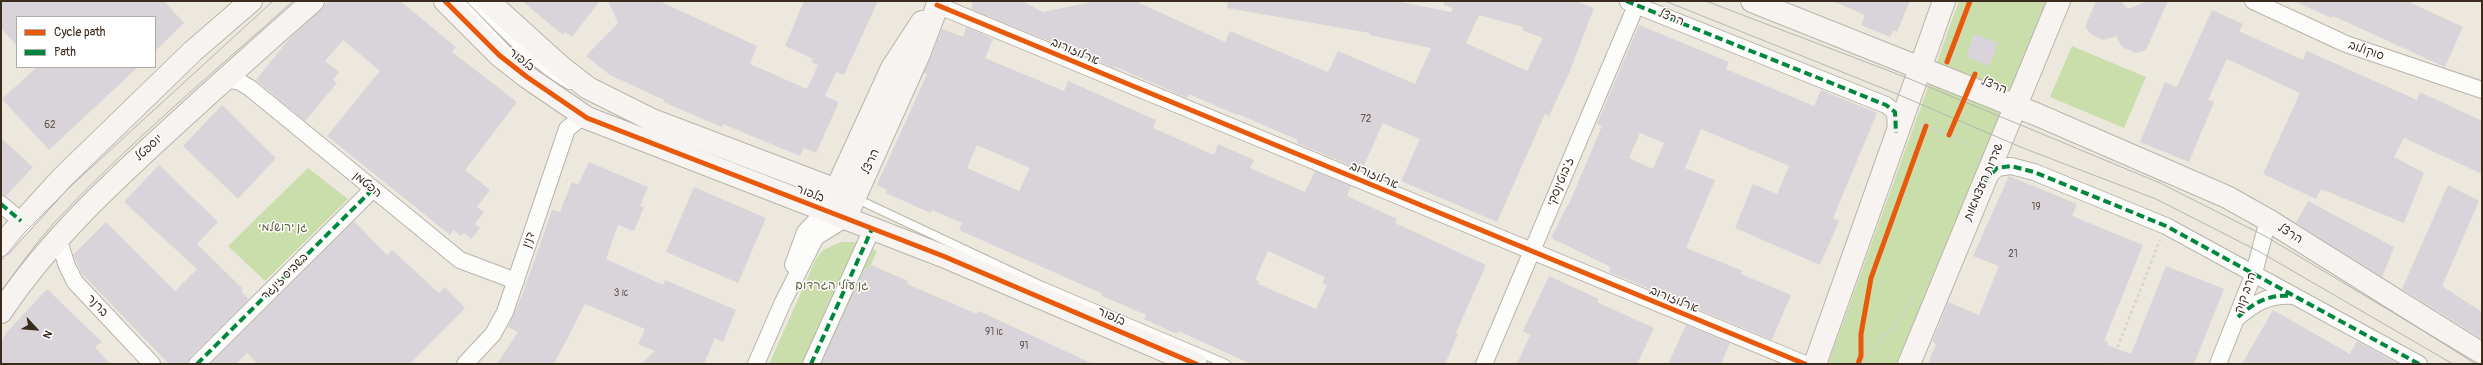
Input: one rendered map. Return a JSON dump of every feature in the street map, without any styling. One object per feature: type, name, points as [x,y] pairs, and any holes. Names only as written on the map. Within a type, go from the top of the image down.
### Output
[{"type":"street","points":[[1,245],[21,220],[62,178],[193,51],[251,1]]},
{"type":"street","name":"יוספטל","points":[[1,312],[58,238],[127,168],[313,1]]},
{"type":"street","name":"בלפור","points":[[445,1],[490,46],[527,77],[587,118],[943,256],[1196,364]]},
{"type":"street","name":"בלפור","points":[[488,1],[561,67],[588,88],[652,120],[805,180],[845,193]]},
{"type":"street","name":"הרצל","points":[[1752,1],[2017,106],[2227,197],[2268,220],[2482,354]]},
{"type":"street","points":[[1815,364],[1899,124],[1944,1]]},
{"type":"street","name":"שדרות העצמאות","points":[[1909,364],[1984,182],[1986,151],[2017,106],[2059,1]]},
{"type":"street","name":"סוקולוב","points":[[2253,1],[2346,44],[2482,90]]},
{"type":"street","name":"הרצל","points":[[1634,2],[1886,105],[1895,112],[1899,124]]},
{"type":"street","name":"ז'בוטינסקי","points":[[1484,364],[1532,252],[1634,2]]},
{"type":"street","name":"הרצל","points":[[845,193],[852,156],[892,68],[924,19],[938,3]]},
{"type":"street","name":"הרצל","points":[[756,364],[783,302],[805,232],[835,215],[845,193],[919,54],[938,3]]},
{"type":"street","name":"ארלוזורוב","points":[[938,3],[1532,252],[1805,364]]},
{"type":"street","name":"הפטמן","points":[[225,79],[240,82],[250,88],[372,190],[460,260],[516,281]]},
{"type":"street","name":"דנין","points":[[465,364],[493,334],[505,312],[567,129],[572,122],[587,118]]},
{"type":"street","points":[[805,180],[836,170],[852,156]]},
{"type":"street","points":[[1984,182],[1997,168],[2011,166],[2034,172],[2166,226],[2419,364]]},
{"type":"street","name":"בשביס זינגר","points":[[197,364],[372,190]]},
{"type":"street","points":[[1,204],[21,220]]},
{"type":"street","name":"הרב קוק","points":[[2218,364],[2238,317],[2254,273],[2268,220]]},
{"type":"street","points":[[811,364],[872,229]]},
{"type":"street","name":"ברנר","points":[[58,238],[67,266],[75,282],[152,364]]},
{"type":"street","points":[[2238,317],[2252,305],[2265,298],[2279,295],[2294,296]]},
{"type":"lane","points":[[460,1],[502,42],[527,77]]},
{"type":"lane","points":[[472,1],[557,78],[594,98],[616,102]]},
{"type":"lane","name":"בלפור","points":[[845,193],[1035,283],[1226,364]]},
{"type":"path","points":[[1948,63],[1971,1]]},
{"type":"path","points":[[1899,124],[1926,126],[1986,151]]},
{"type":"path","points":[[1924,133],[1926,126]]},
{"type":"path","points":[[1974,154],[1986,151]]},
{"type":"path","points":[[2111,364],[2166,226]]},
{"type":"path","points":[[1863,364],[1900,318],[1919,287]]},
{"type":"path","points":[[1858,364],[1861,356]]},
{"type":"green space","points":[[1959,1],[2051,1],[1899,364],[1828,364]]},
{"type":"green space","points":[[2072,46],[2146,77],[2124,128],[2050,97]]},
{"type":"green space","name":"גן ירושלמי","points":[[308,168],[348,199],[265,281],[228,246]]},
{"type":"green space","name":"גן עולי הגרדום","points":[[841,242],[854,242],[877,251],[826,364],[769,364],[816,259],[823,250]]},
{"type":"building","points":[[1,1],[164,1],[184,23],[156,50],[156,16],[16,16],[16,45],[1,28]]},
{"type":"building","points":[[329,1],[400,1],[456,47],[452,52],[517,102],[465,170],[490,190],[477,207],[484,212],[475,224],[480,228],[471,239],[464,233],[461,236],[453,230],[450,235],[327,136],[380,71],[343,40],[325,61],[339,72],[333,80],[337,83],[305,121],[256,80],[289,39]]},
{"type":"building","points":[[522,1],[600,1],[572,37],[565,32],[563,35]]},
{"type":"building","points":[[608,1],[659,1],[757,46],[750,64],[807,89],[818,65],[811,62],[813,59],[785,46],[804,1],[878,1],[844,75],[836,72],[825,96],[839,102],[816,153],[804,148],[800,156],[723,124],[722,127],[663,102],[664,100],[610,75],[586,56],[618,23]]},
{"type":"building","points":[[973,1],[1022,1],[1043,12],[1096,1],[1135,1],[1225,42],[1230,31],[1328,72],[1338,51],[1415,84],[1431,48],[1369,35],[1370,33],[1227,8],[1228,1],[1396,1],[1451,12],[1453,8],[1444,5],[1444,1],[1576,1],[1594,8],[1570,71],[1549,116],[1545,114],[1497,222],[1401,181],[1420,139],[1383,123],[1362,170],[1297,143],[1298,140],[1238,114],[1237,115],[1189,94],[1187,98],[1116,67],[1115,68],[971,9]],"holes":[[[1479,15],[1523,27],[1522,30],[1543,38],[1527,71],[1466,43]]]},
{"type":"building","points":[[1832,1],[1910,1],[1897,32],[1894,30],[1890,37],[1861,25],[1865,15]]},
{"type":"building","points":[[2096,1],[2121,1],[2128,9],[2148,1],[2168,1],[2146,50],[2136,53],[2122,47],[2116,36],[2104,40],[2092,35],[2085,27]]},
{"type":"building","points":[[2294,1],[2407,1],[2463,27],[2445,67],[2333,16],[2332,18]]},
{"type":"building","points":[[2212,10],[2243,24],[2239,31],[2303,60],[2307,51],[2417,100],[2420,92],[2482,121],[2482,174],[2404,138],[2394,157],[2424,173],[2404,223],[2321,189],[2316,199],[2263,174],[2300,93],[2227,59],[2208,100],[2214,102],[2189,162],[2140,142],[2165,82],[2177,87]]},
{"type":"building","points":[[1639,25],[1729,62],[1726,69],[1814,106],[1821,90],[1877,113],[1833,218],[1839,221],[1820,265],[1735,228],[1753,184],[1777,194],[1789,166],[1701,129],[1685,168],[1715,180],[1686,248],[1743,271],[1741,274],[1791,295],[1772,340],[1609,272],[1611,267],[1551,238],[1569,204],[1602,126],[1597,124]],"holes":[[[1640,133],[1664,143],[1653,169],[1629,158]]]},
{"type":"building","points":[[966,27],[993,39],[985,58],[1064,91],[1068,81],[1156,120],[1153,128],[1214,155],[1218,144],[1254,160],[1250,168],[1305,192],[1315,171],[1351,186],[1347,196],[1397,219],[1395,223],[1486,265],[1456,333],[1458,334],[1445,364],[1251,364],[1178,331],[1177,334],[1144,319],[1146,315],[1102,296],[1103,294],[959,230],[962,223],[932,210],[931,213],[886,193],[887,190],[877,185],[927,74],[924,73],[942,29],[963,37]],"holes":[[[977,145],[1030,168],[1019,191],[967,168]],[[1268,251],[1325,277],[1322,283],[1327,285],[1316,309],[1258,284],[1259,281],[1255,280]]]},
{"type":"building","points":[[1974,34],[1998,43],[1989,66],[1966,57]]},
{"type":"building","points":[[36,68],[137,68],[49,150],[2,99]]},
{"type":"building","points":[[222,105],[276,158],[238,199],[183,146]]},
{"type":"building","points":[[1,138],[33,167],[6,196],[1,195]]},
{"type":"building","points":[[589,162],[648,187],[640,206],[644,207],[634,231],[618,225],[606,259],[663,285],[665,280],[736,310],[723,342],[715,338],[704,364],[641,364],[655,351],[638,344],[645,329],[585,304],[554,364],[497,364],[518,332],[508,327],[523,293],[552,210],[560,212],[572,182],[578,185]]},
{"type":"building","points":[[159,165],[218,222],[197,244],[243,289],[241,291],[249,299],[190,357],[188,364],[169,364],[82,274],[73,255],[106,222],[175,291],[197,269],[124,202]]},
{"type":"building","points":[[2009,176],[2077,204],[2072,216],[2143,245],[2104,341],[2108,342],[2107,345],[2131,354],[2166,266],[2224,289],[2194,364],[1928,364],[1936,344],[1932,342],[1948,302],[1979,315],[1999,266],[1973,256]]},
{"type":"building","points":[[2448,185],[2479,201],[2442,286],[2482,312],[2482,339],[2402,289]]},
{"type":"building","points":[[694,187],[766,218],[738,283],[666,252]]},
{"type":"building","points":[[2308,201],[2394,247],[2382,277],[2296,223]]},
{"type":"building","points":[[354,221],[387,255],[392,250],[439,293],[445,287],[465,308],[410,364],[258,364],[247,353],[236,364],[210,364]]},
{"type":"building","points":[[871,265],[908,281],[907,284],[977,314],[979,311],[1093,364],[821,364],[865,268],[869,269]]},
{"type":"building","points":[[1549,276],[1599,299],[1597,302],[1654,328],[1637,364],[1517,364],[1530,335],[1523,331]]},
{"type":"building","points":[[47,289],[102,342],[95,347],[110,364],[1,364],[1,343],[7,332]]},
{"type":"building","points":[[2273,310],[2350,354],[2357,341],[2399,364],[2242,364]]},
{"type":"building","points":[[1686,325],[1730,343],[1721,364],[1668,364]]},
{"type":"tram line","points":[[1,261],[25,232],[71,186],[273,1]]},
{"type":"tram line","points":[[1,291],[46,232],[81,194],[170,110],[293,1]]},
{"type":"tram line","points":[[1665,1],[1897,94],[2023,148],[2156,199],[2260,252],[2453,364]]},
{"type":"tram line","points":[[1706,1],[1905,77],[2160,183],[2265,236],[2479,364]]},
{"type":"marked path","points":[[1626,1],[1886,105],[1895,112],[1896,133]]},
{"type":"marked path","points":[[1984,182],[1997,168],[2011,166],[2034,172],[2166,226],[2419,364]]},
{"type":"marked path","points":[[197,364],[372,190]]},
{"type":"marked path","points":[[1,204],[21,221]]},
{"type":"marked path","points":[[811,364],[872,229]]},
{"type":"marked path","points":[[2238,317],[2250,307],[2263,300],[2276,296],[2292,296]]},
{"type":"cycle path","points":[[445,1],[499,55],[527,77],[587,118],[943,256],[1196,364]]},
{"type":"cycle path","points":[[1947,62],[1970,1]]},
{"type":"cycle path","points":[[937,5],[1805,364]]},
{"type":"cycle path","points":[[1949,135],[1975,74]]},
{"type":"cycle path","points":[[1858,364],[1861,356],[1861,334],[1871,278],[1926,126]]}]
